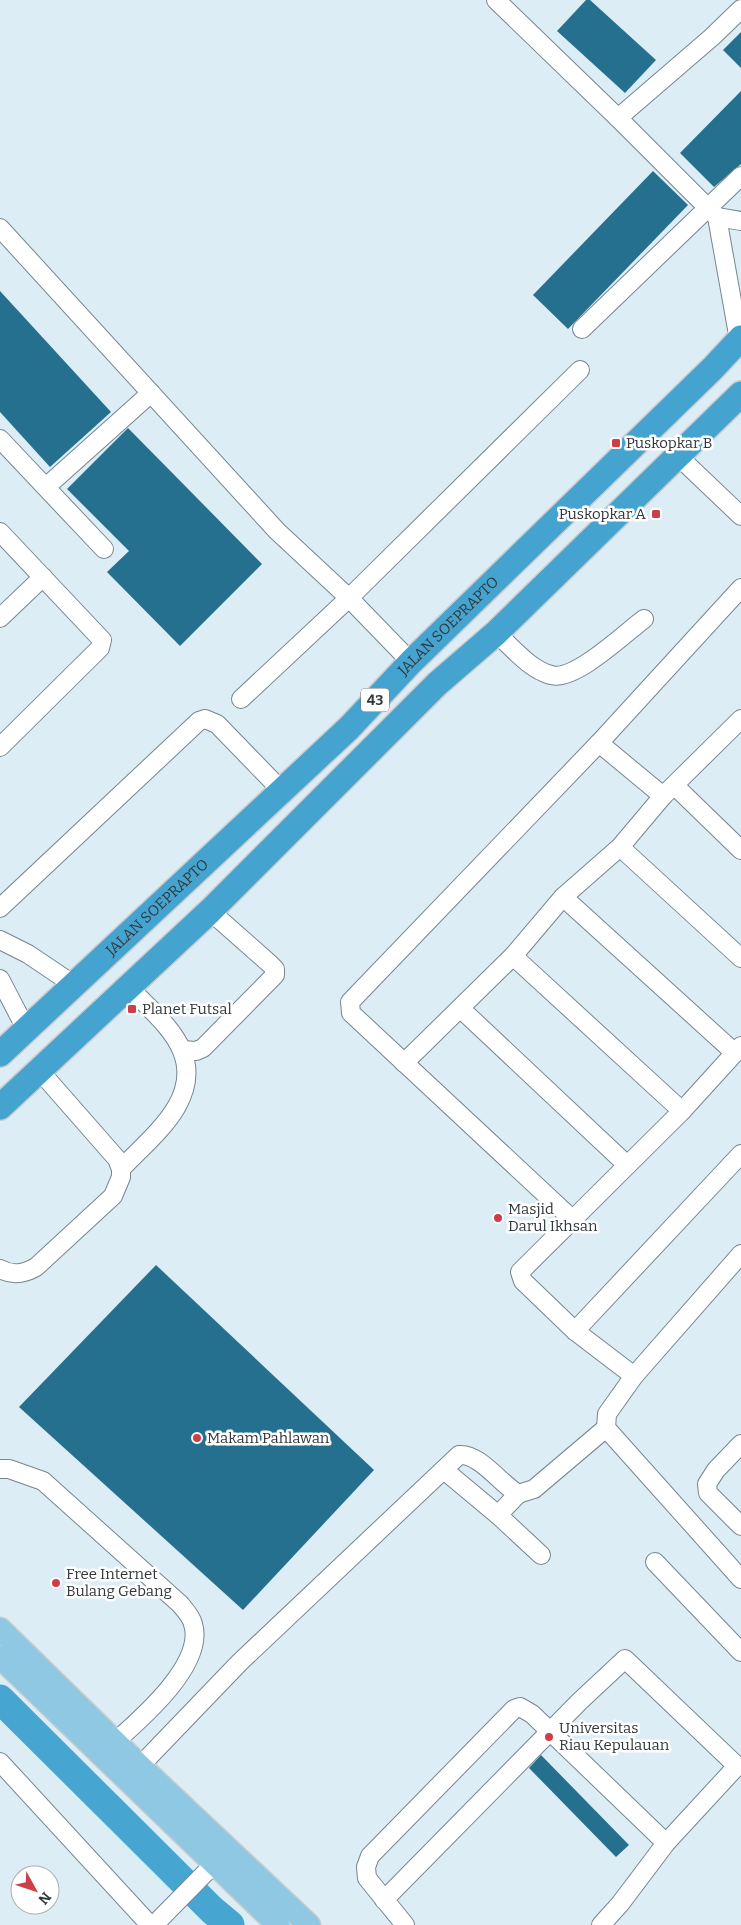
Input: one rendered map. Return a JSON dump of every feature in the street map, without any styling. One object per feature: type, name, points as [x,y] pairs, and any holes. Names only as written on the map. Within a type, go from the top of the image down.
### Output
[{"type":"highway","name":"JALAN SOEPRAPTO","points":[[0,1054],[349,728],[411,662],[713,368],[740,339]]},
{"type":"highway","name":"43","points":[[0,1107],[210,911],[437,684],[496,633],[678,456],[738,404]]},
{"type":"highway","points":[[349,728],[371,750]]},
{"type":"main road","points":[[0,1629],[108,1748],[206,1872],[278,1925]]},
{"type":"main road","points":[[0,1656],[108,1748],[144,1762],[309,1925]]},
{"type":"street","points":[[496,0],[712,212],[741,221]]},
{"type":"street","points":[[618,118],[712,38],[741,9]]},
{"type":"street","points":[[582,329],[712,212],[741,176]]},
{"type":"street","points":[[712,212],[740,339]]},
{"type":"street","points":[[0,228],[277,531],[349,598],[411,662]]},
{"type":"street","points":[[241,699],[349,598],[580,370]]},
{"type":"street","points":[[46,487],[151,392]]},
{"type":"street","points":[[0,439],[104,549]]},
{"type":"street","points":[[678,456],[741,516]]},
{"type":"street","points":[[0,532],[101,637],[101,646],[0,747]]},
{"type":"street","points":[[0,618],[43,577]]},
{"type":"street","points":[[572,1219],[351,1013],[350,1002],[599,743],[741,588]]},
{"type":"street","points":[[496,633],[541,671],[560,676],[578,670],[644,619]]},
{"type":"street","points":[[0,908],[199,721],[205,719],[217,724],[282,791]]},
{"type":"street","points":[[404,1063],[513,956],[563,897],[620,847],[669,791],[738,729]]},
{"type":"street","points":[[599,743],[669,791],[741,850]]},
{"type":"street","points":[[620,847],[741,958]]},
{"type":"street","points":[[563,897],[738,1050],[682,1111],[520,1272],[523,1281],[575,1331],[634,1376]]},
{"type":"street","points":[[182,1050],[196,1051],[203,1048],[275,974],[275,969],[270,964],[210,911]]},
{"type":"street","points":[[0,940],[28,954],[74,985]]},
{"type":"street","points":[[513,956],[682,1111]]},
{"type":"street","points":[[0,979],[26,1028]]},
{"type":"street","points":[[0,1269],[6,1272],[24,1274],[36,1267],[113,1196],[118,1189],[122,1169],[178,1106],[186,1082],[186,1067],[182,1050],[168,1031],[128,986]]},
{"type":"street","points":[[460,1008],[627,1165]]},
{"type":"street","points":[[40,1070],[117,1159],[122,1169]]},
{"type":"street","points":[[575,1331],[741,1154]]},
{"type":"street","points":[[498,1515],[518,1494],[534,1489],[606,1428],[607,1414],[634,1376],[741,1254]]},
{"type":"street","points":[[606,1428],[741,1579]]},
{"type":"street","points":[[740,1525],[708,1492],[706,1484],[716,1470],[741,1444]]},
{"type":"street","points":[[144,1762],[240,1662],[459,1455],[467,1454],[475,1458],[507,1487],[518,1494]]},
{"type":"street","points":[[0,1469],[9,1468],[44,1480],[180,1604],[193,1623],[194,1645],[186,1664],[166,1692],[108,1748]]},
{"type":"street","points":[[444,1470],[542,1555]]},
{"type":"street","points":[[656,1562],[741,1652]]},
{"type":"street","points":[[384,1900],[625,1659],[739,1766],[666,1843],[620,1904],[601,1925]]},
{"type":"street","points":[[405,1925],[367,1878],[366,1867],[370,1856],[514,1709],[520,1707],[526,1710],[550,1732],[666,1843]]},
{"type":"street","points":[[0,1762],[152,1925],[206,1872]]},
{"type":"building","points":[[586,0],[590,0],[656,60],[625,93],[557,31]]},
{"type":"building","points":[[741,32],[741,68],[723,50]]},
{"type":"building","points":[[741,91],[741,164],[714,187],[680,153]]},
{"type":"building","points":[[653,171],[688,205],[568,329],[533,295]]},
{"type":"building","points":[[0,291],[111,412],[50,467],[0,412]]},
{"type":"building","points":[[128,428],[262,564],[180,646],[107,572],[129,551],[67,489]]},
{"type":"building","name":"Makam Pahlawan","points":[[156,1265],[374,1470],[243,1610],[19,1407]]},
{"type":"building","points":[[541,1755],[629,1845],[616,1857],[529,1768]]},
{"type":"waterway","points":[[0,1699],[212,1910],[230,1925]]},
{"type":"place","name":"Puskopkar B","points":[[616,443]]},
{"type":"place","name":"Puskopkar A","points":[[656,514]]},
{"type":"place","name":"Planet Futsal","points":[[132,1009]]},
{"type":"place","name":"Masjid Darul Ikhsan","points":[[498,1218]]},
{"type":"place","name":"Makam Pahlawan","points":[[197,1438]]},
{"type":"place","name":"Free Internet Bulang Gebang","points":[[56,1583]]},
{"type":"place","name":"Universitas Riau Kepulauan","points":[[549,1737]]}]
